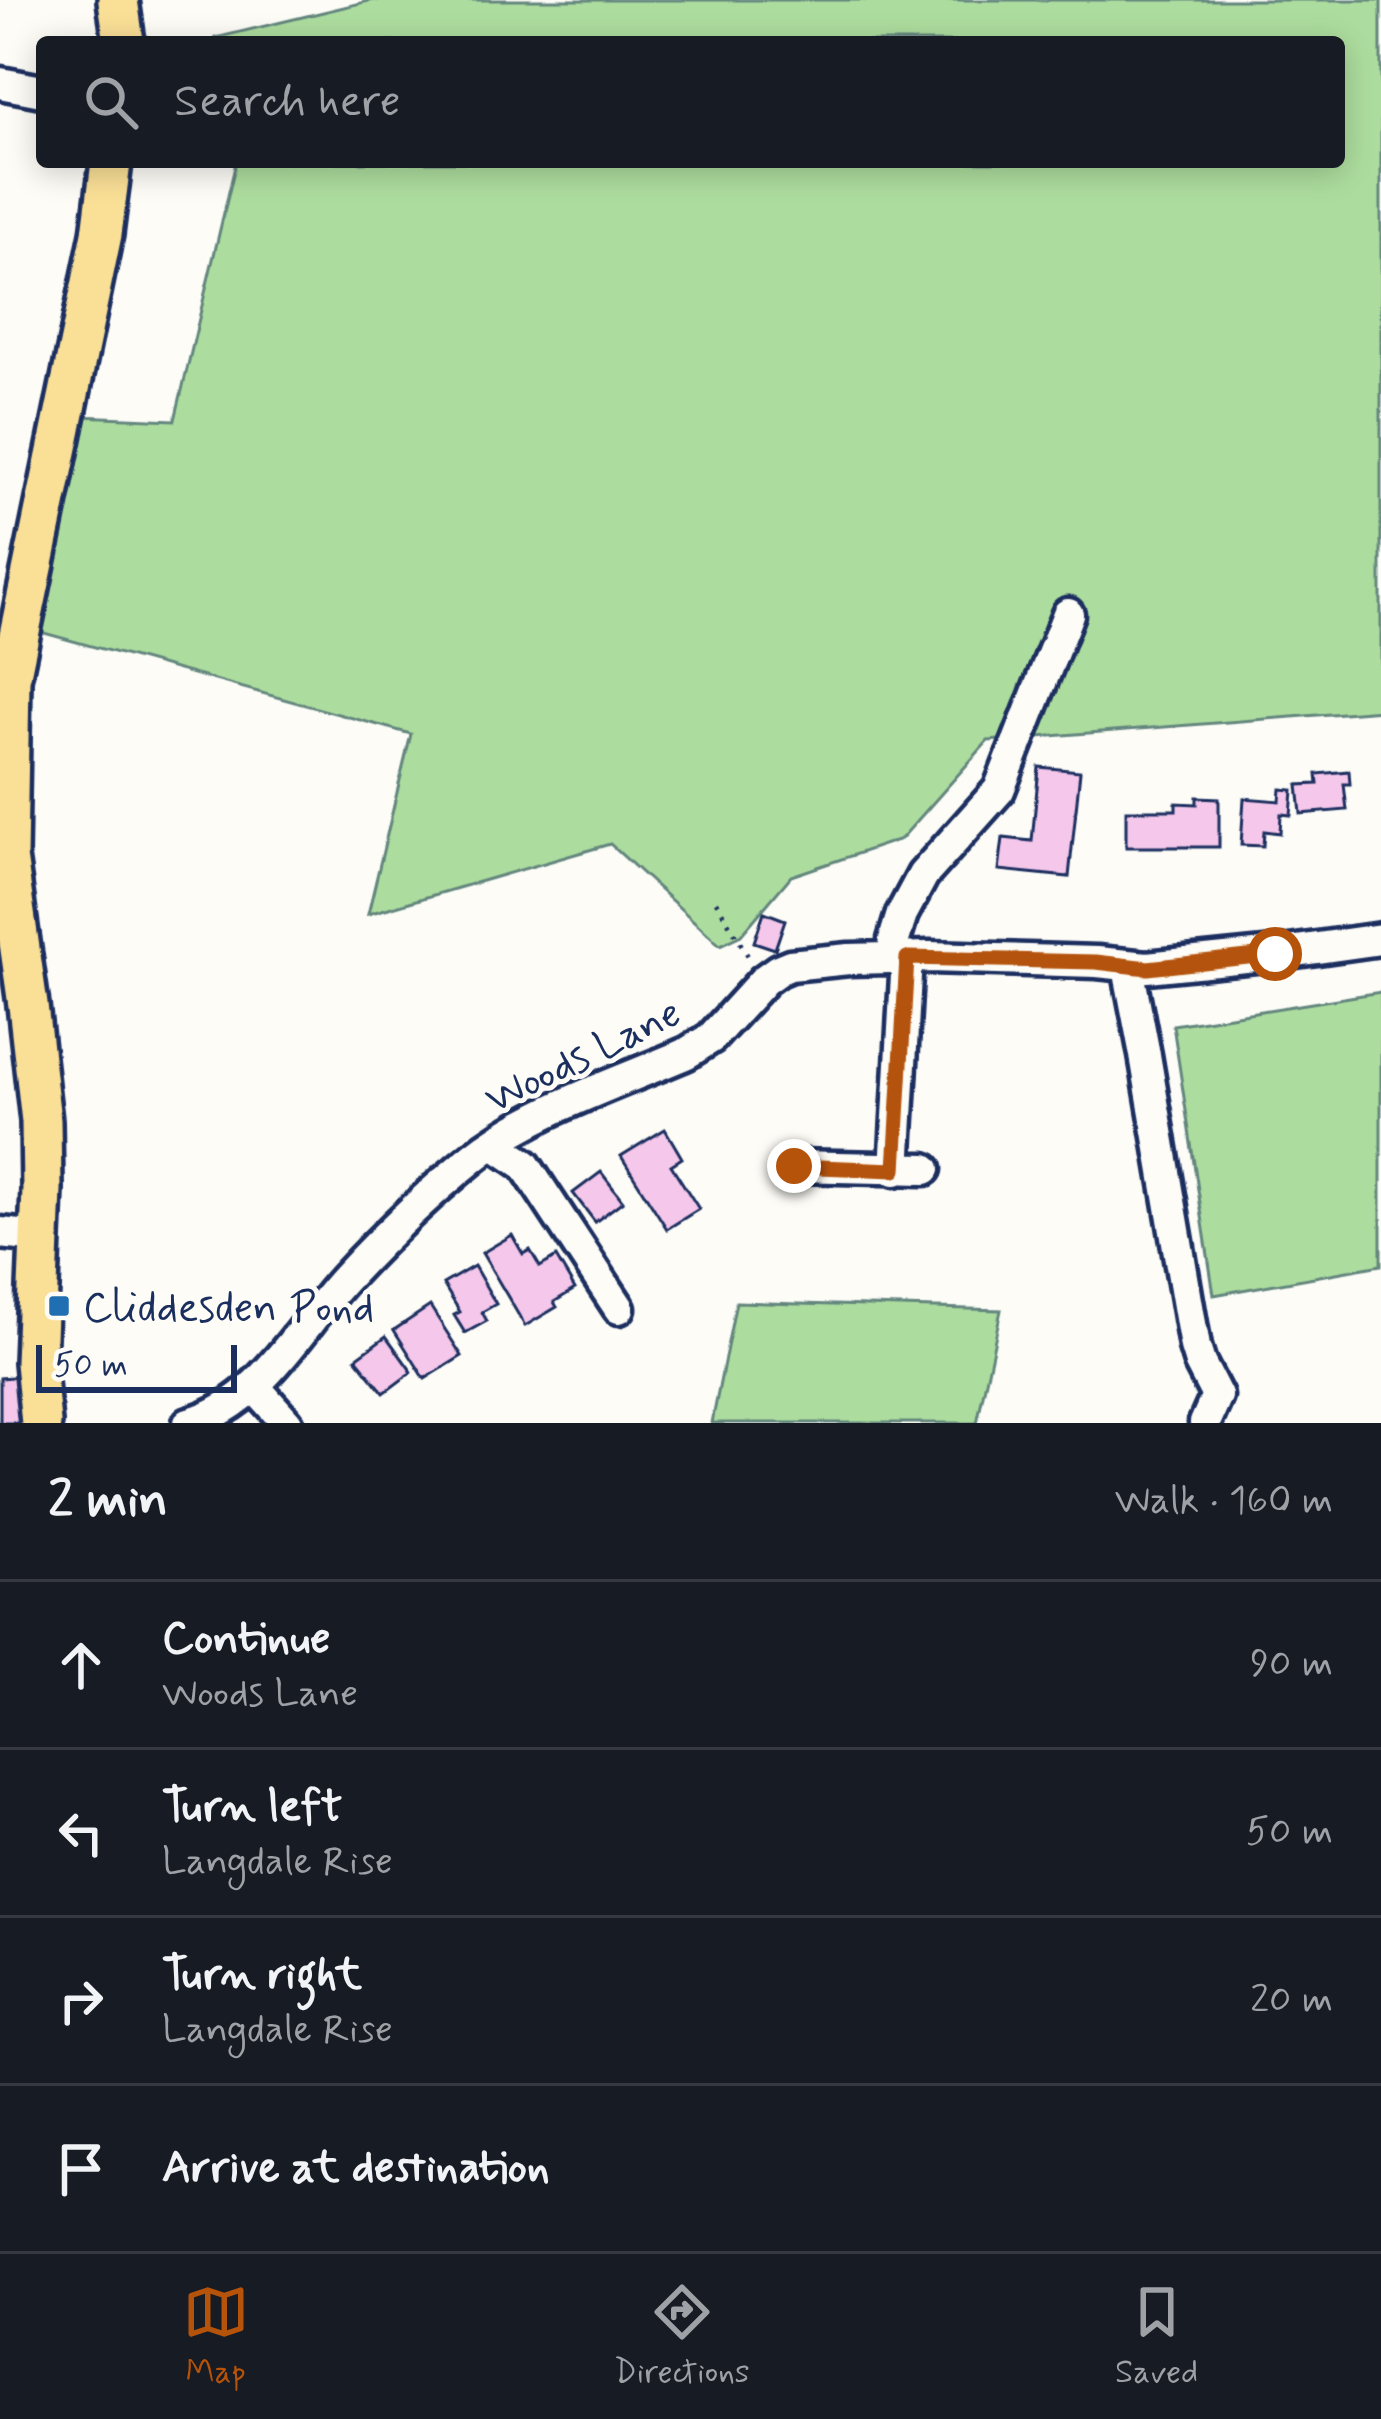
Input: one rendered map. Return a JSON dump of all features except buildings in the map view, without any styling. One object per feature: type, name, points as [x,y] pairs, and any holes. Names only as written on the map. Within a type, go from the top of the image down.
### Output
[{"type":"main road","points":[[118,0],[123,36]]},
{"type":"main road","points":[[41,1423],[35,1363],[41,1121],[28,1005],[3,857],[10,679],[97,257],[110,168]]},
{"type":"street","points":[[0,83],[36,90]]},
{"type":"street","points":[[794,1166],[910,1170],[900,957],[894,940],[923,874],[999,790],[1068,614]]},
{"type":"street","points":[[764,980],[790,965],[900,957],[1096,962],[1148,968],[1381,939]]},
{"type":"street","points":[[1128,967],[1195,1347],[1217,1396],[1205,1423]]},
{"type":"street","name":"Woods Lane","points":[[189,1423],[226,1408],[254,1386],[391,1230],[476,1155],[529,1122],[687,1053],[711,1038],[764,980]]},
{"type":"street","points":[[494,1144],[525,1165],[619,1308]]},
{"type":"street","points":[[0,1233],[40,1237]]},
{"type":"street","points":[[254,1386],[287,1423]]},
{"type":"path","points":[[716,901],[764,980]]},
{"type":"green space","points":[[373,0],[1381,0],[1381,710],[988,741],[901,839],[791,876],[741,935],[720,945],[610,844],[368,914],[411,734],[33,630],[79,416],[175,420],[235,168],[1345,168],[1345,36],[223,36]]},
{"type":"green space","points":[[1381,992],[1381,1265],[1214,1295],[1173,1025]]},
{"type":"green space","points":[[736,1302],[1001,1310],[977,1423],[712,1423]]},
{"type":"place","name":"Cliddesden Pond","points":[[59,1306]]},
{"type":"route","points":[[794,1166],[895,1170],[907,958],[1096,962],[1148,968],[1275,954]]}]
